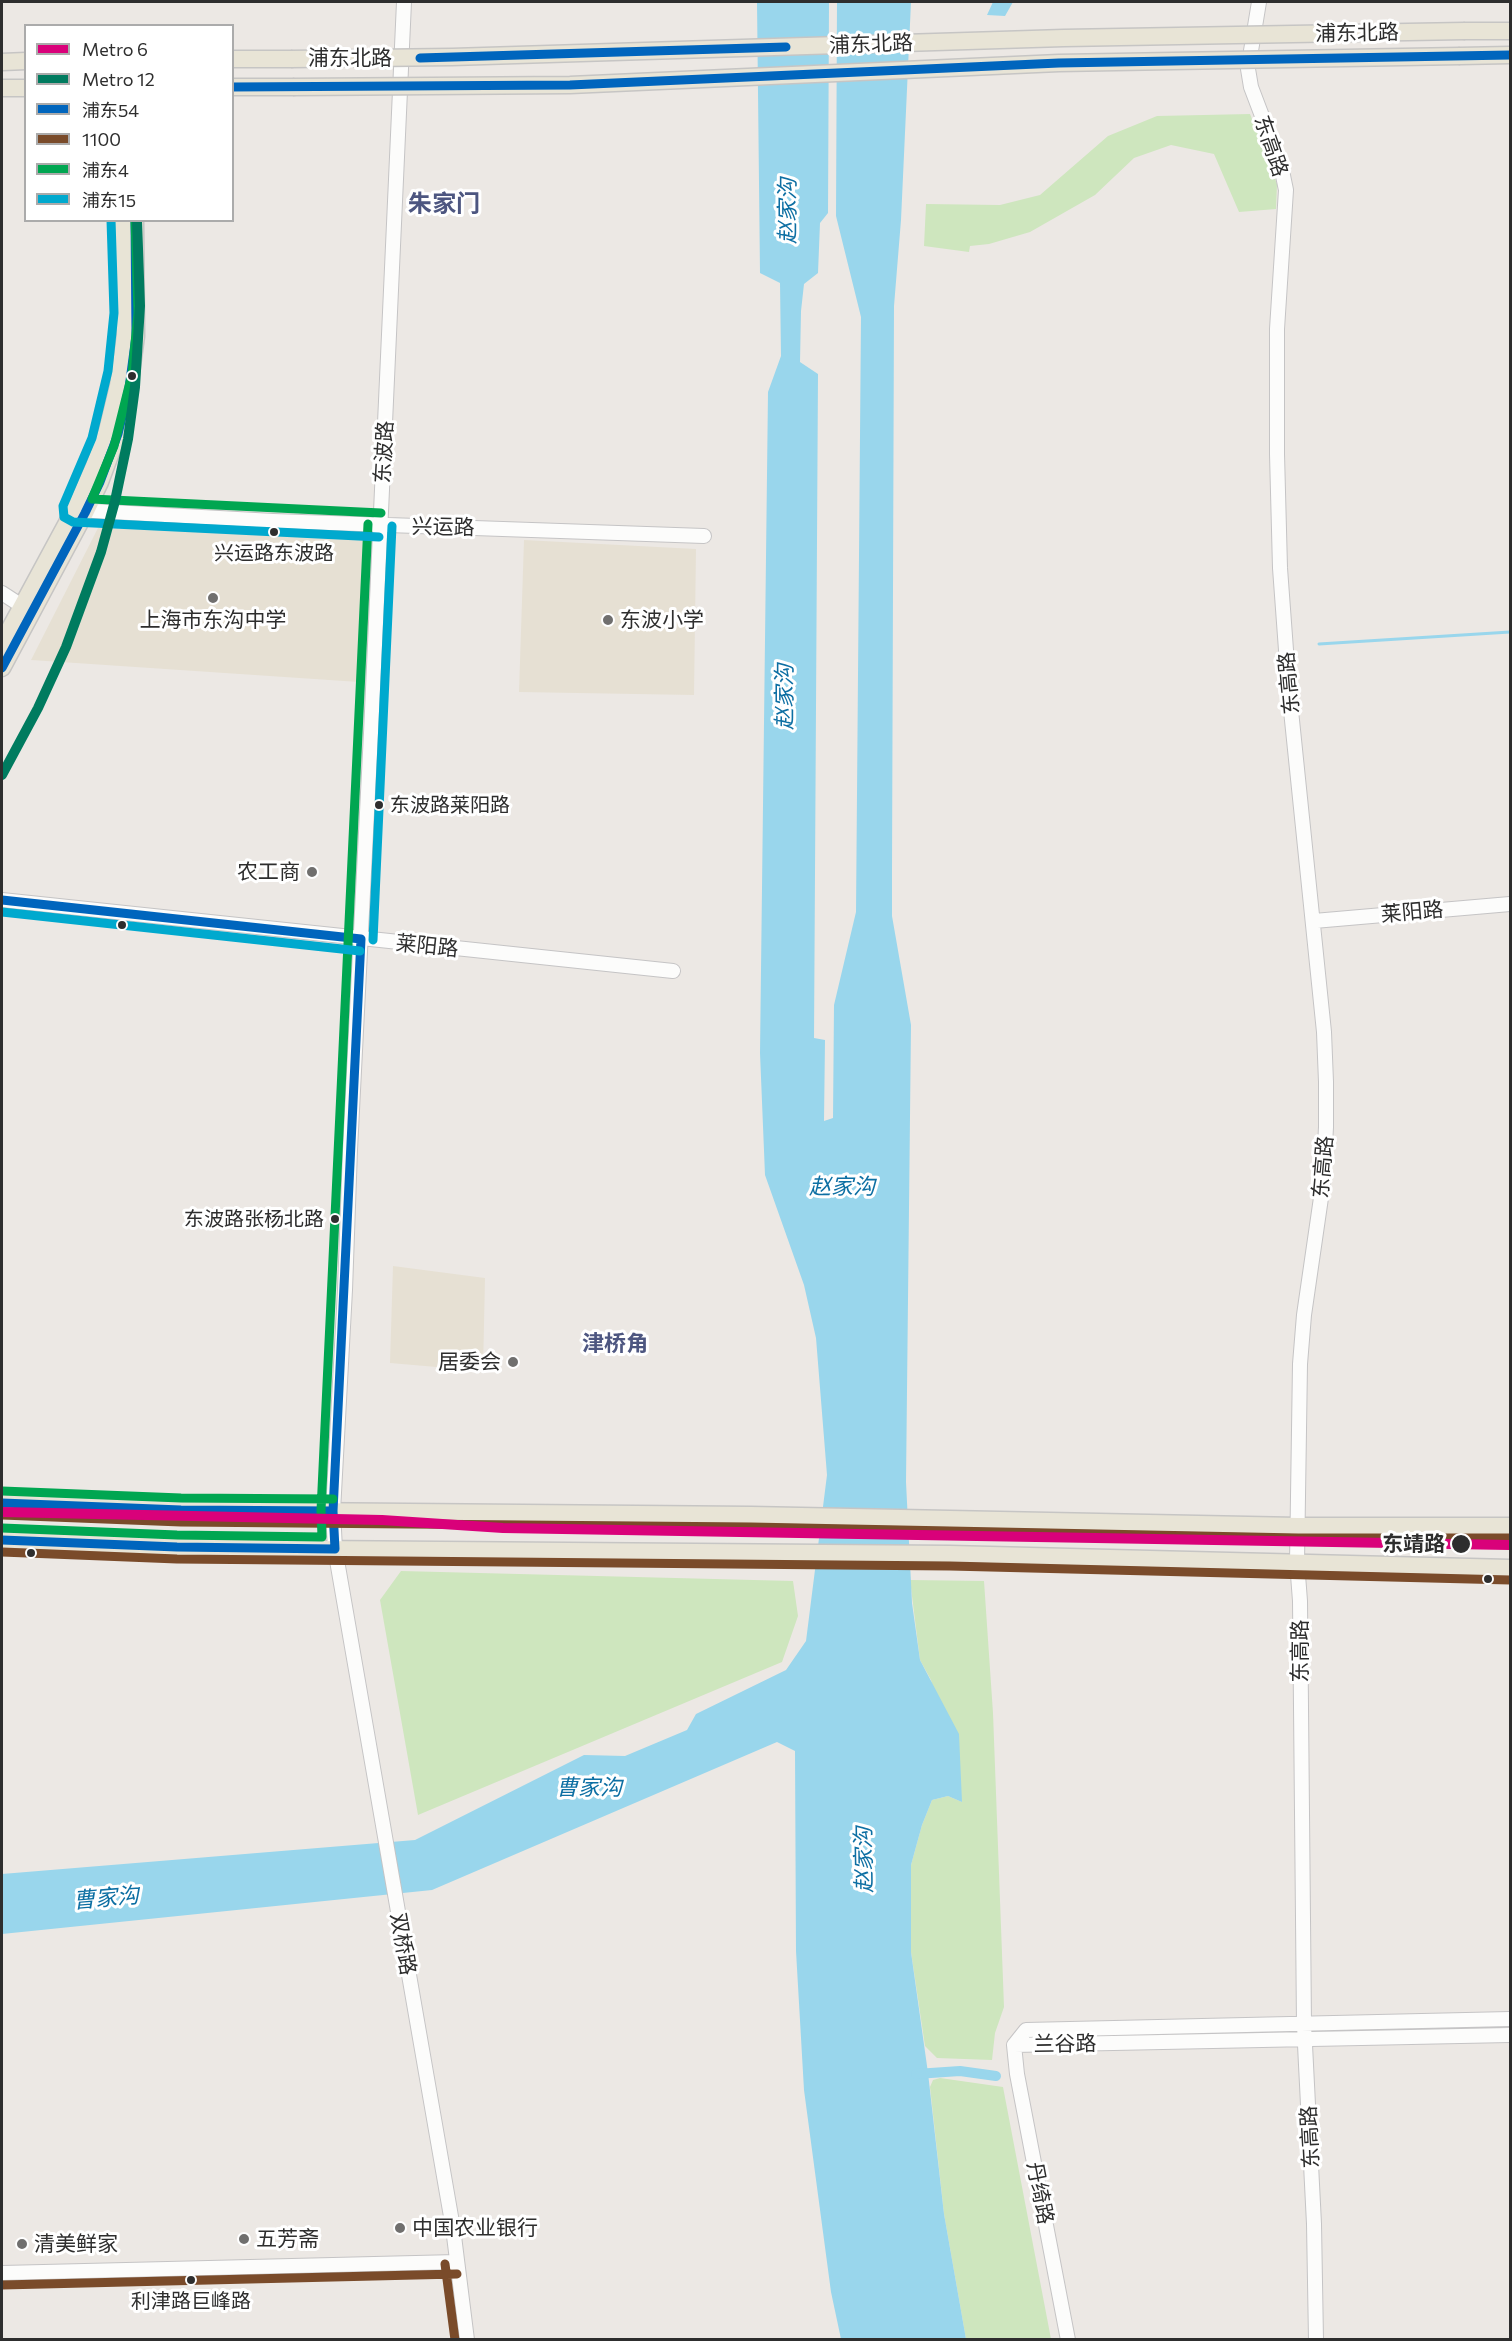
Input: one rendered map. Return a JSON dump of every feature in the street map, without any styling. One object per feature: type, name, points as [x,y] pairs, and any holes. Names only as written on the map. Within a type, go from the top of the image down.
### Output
[{"type":"main road","name":"浦东北路","points":[[234,59],[452,57],[1064,38],[1510,31]]},
{"type":"main road","name":"浦东北路","points":[[234,87],[570,85],[1059,63],[1510,55]]},
{"type":"main road","points":[[2,62],[24,62]]},
{"type":"main road","points":[[2,87],[24,88]]},
{"type":"main road","points":[[2,643],[80,510],[103,442],[118,386],[125,324],[123,222]]},
{"type":"main road","points":[[2,668],[114,446],[132,375],[137,313],[135,222]]},
{"type":"main road","points":[[2,1503],[181,1510],[751,1515],[1298,1526],[1510,1526]]},
{"type":"main road","points":[[2,1540],[177,1547],[950,1554],[1510,1568]]},
{"type":"street","name":"东波路","points":[[335,1549],[333,1511],[404,2]]},
{"type":"street","name":"东高路","points":[[1258,2],[1248,69],[1251,87],[1281,166],[1286,190],[1277,329],[1280,568],[1289,691],[1324,1032],[1326,1127],[1323,1184],[1304,1315],[1300,1364],[1297,1562],[1300,1600],[1304,2025],[1314,2224],[1316,2340]]},
{"type":"street","name":"兴运路","points":[[80,510],[380,525],[704,536]]},
{"type":"street","points":[[2,593],[22,606]]},
{"type":"street","name":"莱阳路","points":[[2,900],[673,971]]},
{"type":"street","name":"莱阳路","points":[[1314,921],[1510,904]]},
{"type":"street","name":"双桥路","points":[[335,1549],[433,2110],[467,2340]]},
{"type":"street","name":"兰谷路","points":[[1014,2045],[1026,2030],[1510,2019]]},
{"type":"street","name":"兰谷路","points":[[1014,2045],[1510,2035]]},
{"type":"street","name":"丹绮路","points":[[1014,2045],[1017,2074],[1068,2340]]},
{"type":"street","points":[[2,2272],[457,2262]]},
{"type":"shaded area","name":"上海市东沟中学","points":[[98,528],[366,537],[359,682],[31,660]]},
{"type":"shaded area","name":"东波小学","points":[[524,540],[696,549],[694,695],[519,692]]},
{"type":"shaded area","points":[[393,1266],[485,1278],[483,1371],[390,1363]]},
{"type":"green space","points":[[1250,114],[1277,184],[1276,209],[1239,212],[1214,154],[1171,145],[1134,158],[1095,195],[1030,232],[989,244],[970,246],[969,252],[924,246],[926,204],[1000,205],[1040,195],[1108,136],[1157,116]]},
{"type":"green space","points":[[401,1571],[793,1581],[798,1616],[782,1662],[418,1815],[380,1600]]},
{"type":"green space","points":[[910,1580],[984,1581],[993,1713],[1004,2007],[995,2033],[992,2060],[937,2058],[925,2046],[911,1952],[911,1865],[922,1825],[932,1800],[948,1796],[962,1802],[931,1680],[920,1660]]},
{"type":"green space","points":[[940,2078],[1003,2087],[1051,2339],[966,2339],[944,2214],[930,2087],[933,2080]]},
{"type":"water","name":"赵家沟","points":[[757,2],[829,2],[828,213],[820,223],[818,273],[804,284],[800,362],[818,374],[814,1038],[825,1040],[824,1121],[833,1118],[834,1005],[856,912],[861,317],[836,216],[837,2],[911,2],[901,220],[894,306],[892,870],[892,916],[911,1025],[906,1482],[912,1603],[920,1660],[959,1734],[962,1802],[948,1796],[932,1800],[922,1825],[911,1865],[911,1952],[944,2214],[966,2339],[841,2339],[831,2292],[804,2090],[796,1951],[795,1751],[777,1742],[432,1890],[2,1934],[2,1874],[415,1840],[584,1755],[625,1756],[687,1730],[696,1714],[786,1670],[806,1641],[827,1475],[816,1338],[804,1285],[765,1175],[760,1053],[768,392],[781,356],[780,283],[760,273]]},
{"type":"water","points":[[993,2],[1013,2],[1005,16],[987,15]]},
{"type":"waterway","points":[[1319,644],[1510,632]]},
{"type":"waterway","points":[[916,2074],[960,2071],[996,2076]]},
{"type":"metro line","name":"12","points":[[2,775],[38,708],[66,647],[101,552],[115,501],[128,439],[135,387],[140,306],[137,222]]},
{"type":"metro line","name":"6","points":[[2,1512],[382,1520],[503,1528],[1510,1545]]},
{"type":"transit line","name":"浦东54","points":[[420,58],[786,47]]},
{"type":"transit line","name":"浦东54","points":[[234,87],[570,85],[1059,63],[1510,55]]},
{"type":"transit line","name":"浦东15","points":[[111,222],[114,313],[108,371],[92,438],[63,506],[64,517],[73,522],[379,537]]},
{"type":"transit line","name":"浦东54","points":[[2,668],[85,513],[100,482],[118,434],[129,388],[136,336],[135,222]]},
{"type":"transit line","name":"浦东4","points":[[135,222],[138,313],[132,374],[114,446],[92,499],[381,513]]},
{"type":"transit line","name":"浦东4","points":[[2,1528],[177,1535],[322,1537],[321,1510],[368,524]]},
{"type":"transit line","name":"浦东15","points":[[373,940],[392,526]]},
{"type":"transit line","name":"浦东54","points":[[2,900],[361,939]]},
{"type":"transit line","name":"浦东15","points":[[2,912],[360,951]]},
{"type":"transit line","name":"浦东54","points":[[2,1540],[177,1547],[335,1549],[333,1511],[361,939]]},
{"type":"transit line","name":"浦东4","points":[[2,1491],[181,1498],[333,1499]]},
{"type":"transit line","name":"浦东54","points":[[2,1503],[181,1510],[333,1511]]},
{"type":"transit line","name":"1100","points":[[2,1515],[181,1522],[751,1527],[1298,1538],[1510,1538]]},
{"type":"transit line","name":"1100","points":[[2,1552],[177,1559],[950,1566],[1510,1580]]},
{"type":"transit line","name":"1100","points":[[445,2264],[455,2340]]},
{"type":"transit line","name":"1100","points":[[2,2285],[457,2274]]},
{"type":"place","name":"兴运路东波路","points":[[274,532]]},
{"type":"place","name":"上海市东沟中学","points":[[213,598]]},
{"type":"place","name":"东波小学","points":[[608,620]]},
{"type":"place","name":"东波路莱阳路","points":[[379,805]]},
{"type":"place","name":"农工商","points":[[312,872]]},
{"type":"place","name":"东波路张杨北路","points":[[335,1219]]},
{"type":"place","name":"居委会","points":[[513,1362]]},
{"type":"place","name":"东靖路","points":[[1461,1544]]},
{"type":"place","name":"中国农业银行","points":[[400,2228]]},
{"type":"place","name":"五芳斋","points":[[244,2239]]},
{"type":"place","name":"清美鲜家","points":[[22,2244]]},
{"type":"place","name":"利津路巨峰路","points":[[191,2280]]},
{"type":"district","name":"朱家门","points":[[444,204]]},
{"type":"district","name":"津桥角","points":[[615,1344]]},
{"type":"water label","name":"曹家沟","points":[[589,1788]]},
{"type":"water label","name":"曹家沟","points":[[106,1898]]}]
